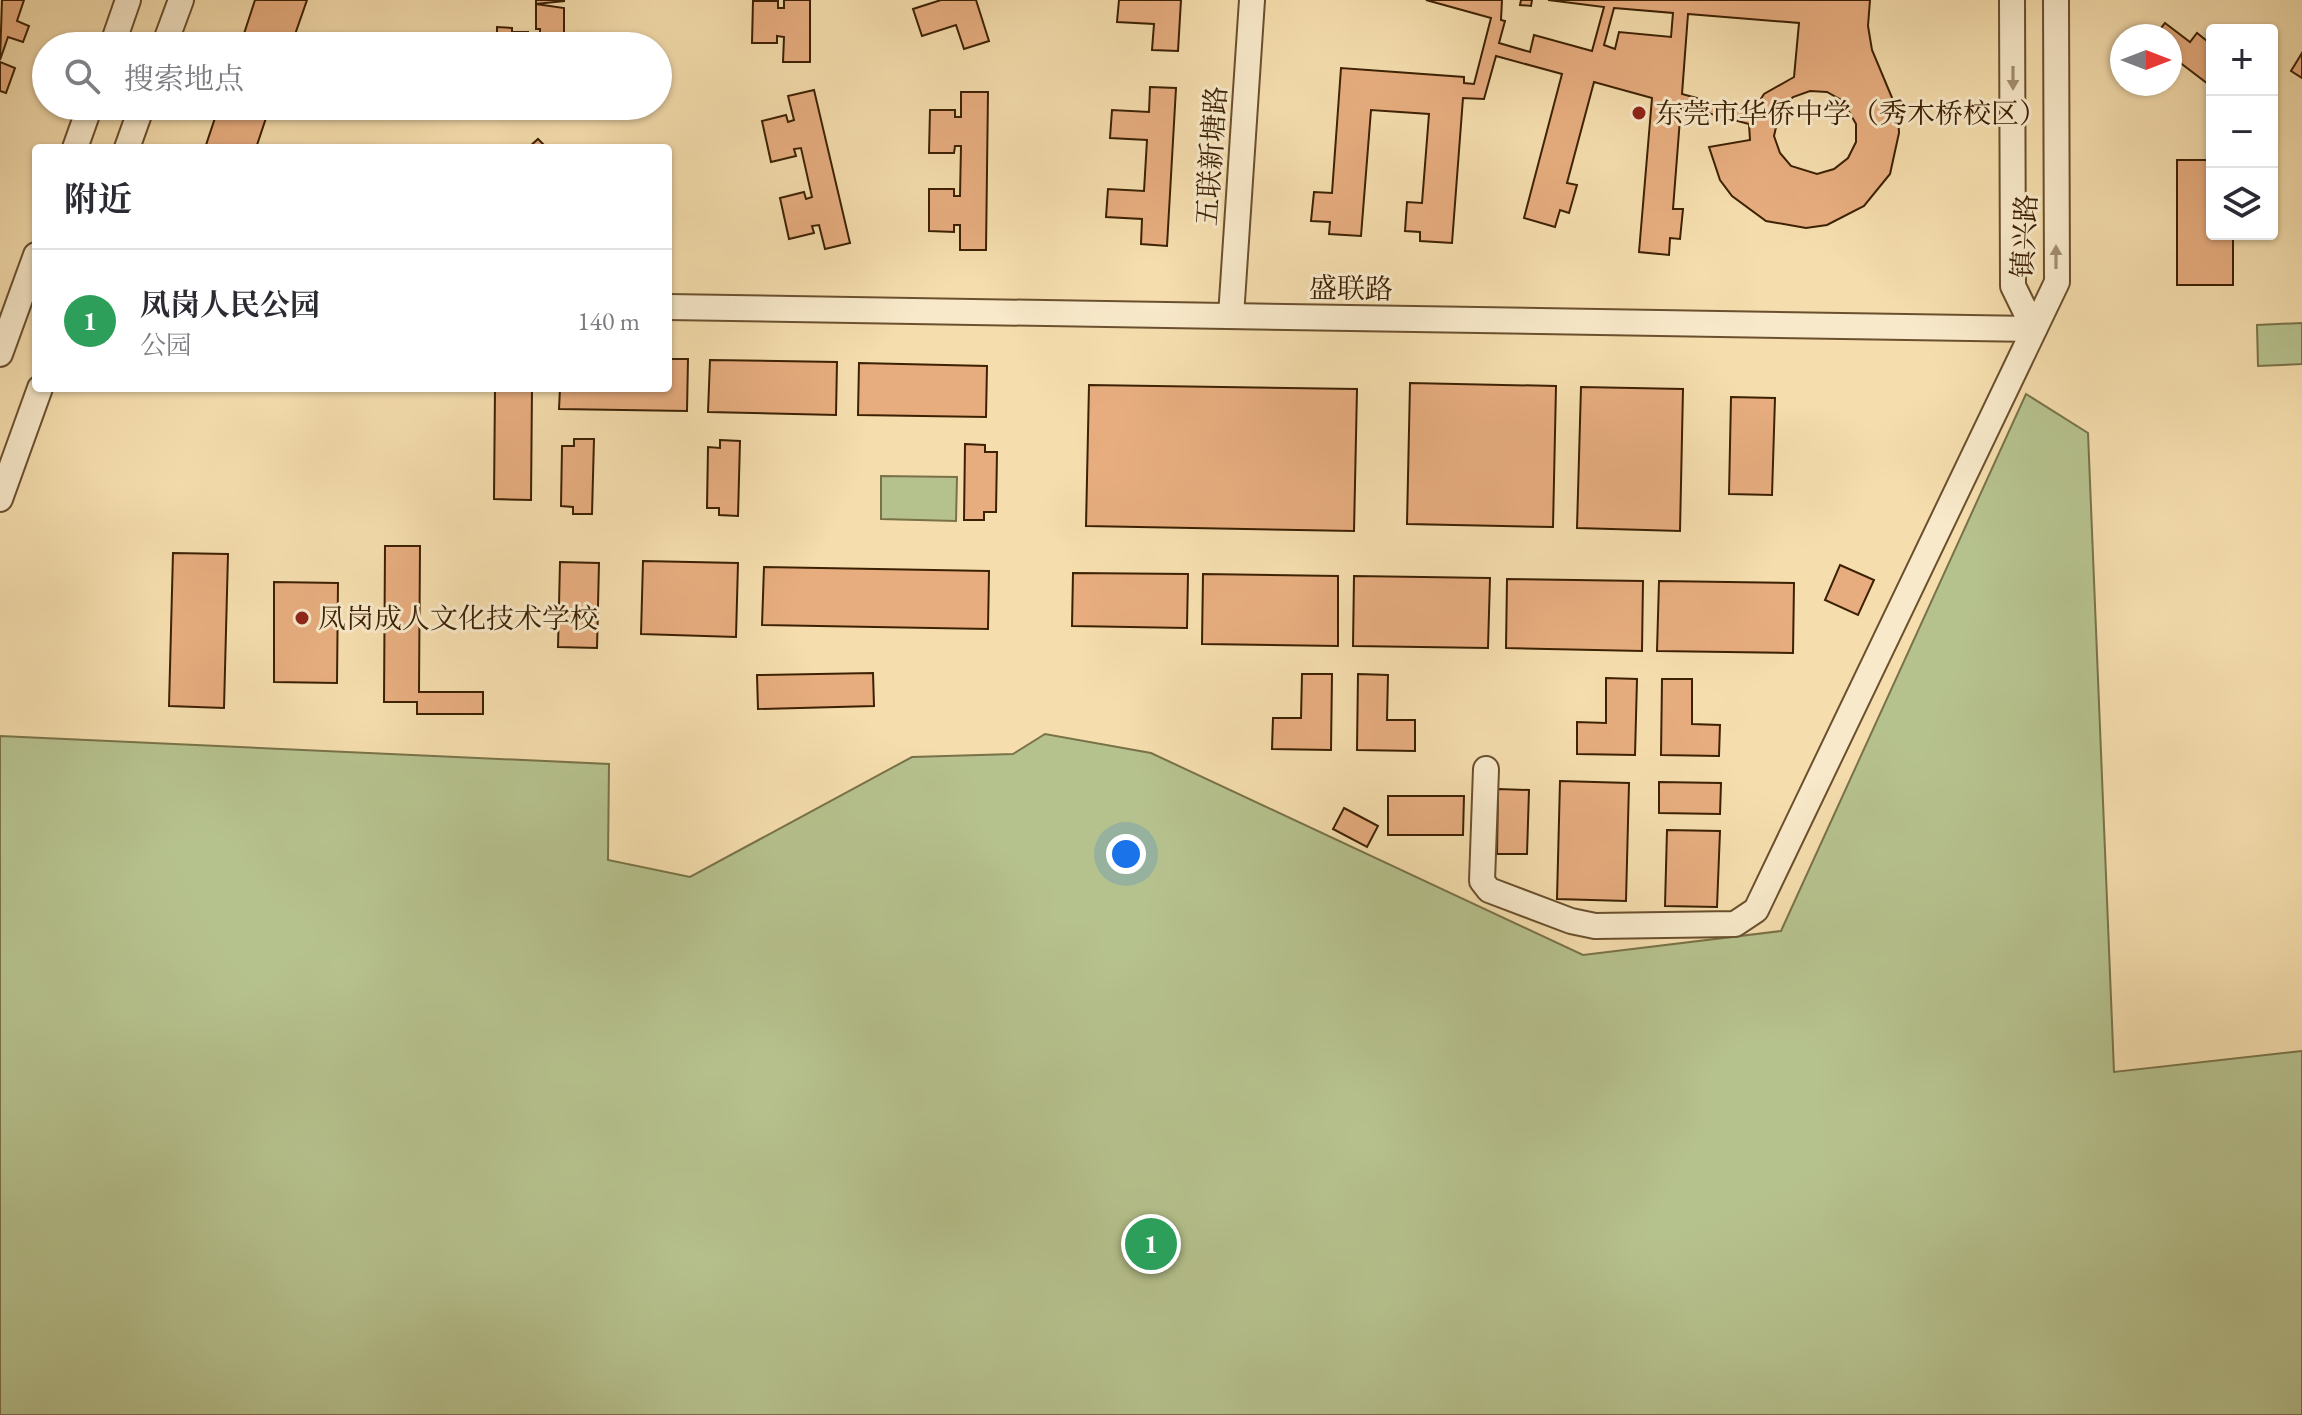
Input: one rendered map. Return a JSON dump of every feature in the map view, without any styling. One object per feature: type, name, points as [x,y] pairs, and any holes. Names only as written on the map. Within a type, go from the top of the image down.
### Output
[{"type":"street","points":[[117,32],[128,0]]},
{"type":"street","points":[[169,32],[181,0]]},
{"type":"street","name":"五联新塘路","points":[[1231,316],[1252,0]]},
{"type":"street","name":"镇兴路","points":[[2012,0],[2013,286],[2034,329]]},
{"type":"street","name":"镇兴路","points":[[2034,329],[2057,282],[2056,0]]},
{"type":"street","points":[[76,144],[85,120]]},
{"type":"street","points":[[128,144],[137,120]]},
{"type":"street","points":[[0,354],[32,265]]},
{"type":"street","name":"盛联路","points":[[672,307],[2034,329]]},
{"type":"street","points":[[1486,769],[1482,881],[1489,890],[1571,921],[1595,926],[1735,924],[1747,919],[1756,910],[2034,329]]},
{"type":"street","points":[[0,499],[39,392]]},
{"type":"green space","points":[[2302,323],[2302,364],[2258,366],[2257,325]]},
{"type":"green space","points":[[2026,394],[2088,433],[2114,1072],[2302,1051],[2302,1415],[0,1415],[0,736],[609,764],[608,860],[690,877],[912,757],[1013,754],[1045,734],[1151,753],[1583,955],[1781,931]]},
{"type":"green space","points":[[881,476],[957,477],[956,521],[881,519]]},
{"type":"building","points":[[2,0],[24,0],[17,21],[29,26],[23,42],[8,37],[0,60]]},
{"type":"building","points":[[255,0],[307,0],[296,32],[245,32]]},
{"type":"building","points":[[536,0],[564,0],[564,1],[536,4]]},
{"type":"building","points":[[784,0],[810,0],[810,62],[783,62],[784,37],[777,36],[777,43],[752,43],[753,1],[778,1],[778,8],[784,8]]},
{"type":"building","points":[[941,0],[976,0],[989,41],[964,49],[956,25],[922,36],[913,9]]},
{"type":"building","points":[[1119,0],[1181,0],[1178,51],[1152,50],[1154,24],[1117,22]]},
{"type":"building","points":[[1426,0],[1502,0],[1501,20],[1505,21],[1499,43],[1530,52],[1534,35],[1592,51],[1604,7],[1548,0],[1870,0],[1868,26],[1872,50],[1898,112],[1899,133],[1890,174],[1864,206],[1827,225],[1806,228],[1766,221],[1732,196],[1720,180],[1709,147],[1750,140],[1749,124],[1681,106],[1673,209],[1683,209],[1680,239],[1670,238],[1669,255],[1639,252],[1652,98],[1594,82],[1567,183],[1577,185],[1569,213],[1560,210],[1555,227],[1524,218],[1562,74],[1496,56],[1484,99],[1463,98],[1452,243],[1420,241],[1420,232],[1405,231],[1407,202],[1422,203],[1429,114],[1371,110],[1361,236],[1329,234],[1330,222],[1311,221],[1314,192],[1332,193],[1341,68],[1464,77],[1464,83],[1474,84],[1491,18]],"holes":[[[1614,8],[1673,13],[1671,37],[1619,32],[1615,49],[1604,45]],[[1688,14],[1799,23],[1794,77],[1764,94],[1752,113],[1682,94]],[[1810,91],[1827,92],[1843,101],[1856,124],[1856,142],[1848,158],[1834,169],[1817,174],[1791,166],[1780,153],[1774,136],[1780,110],[1793,97]]]},
{"type":"building","points":[[1521,0],[1532,0],[1531,6],[1520,5]]},
{"type":"building","points":[[536,4],[564,8],[564,32],[540,32],[536,29]]},
{"type":"building","points":[[497,27],[512,28],[512,32],[497,32]]},
{"type":"building","points":[[2197,33],[2206,40],[2206,82],[2182,64],[2182,36],[2190,42]]},
{"type":"building","points":[[2302,53],[2302,78],[2291,71]]},
{"type":"building","points":[[0,62],[15,68],[6,93],[0,91]]},
{"type":"building","points":[[1150,87],[1176,88],[1167,246],[1141,244],[1142,219],[1106,217],[1108,189],[1144,191],[1147,140],[1110,138],[1112,110],[1149,112]]},
{"type":"building","points":[[814,90],[850,243],[825,249],[819,225],[812,226],[814,233],[789,239],[780,198],[804,192],[806,199],[812,197],[801,148],[794,149],[796,156],[771,162],[762,121],[786,115],[788,122],[794,120],[788,96]]},
{"type":"building","points":[[961,92],[988,92],[986,250],[960,250],[960,225],[954,225],[954,232],[929,231],[929,189],[954,189],[954,196],[960,196],[961,146],[955,146],[954,153],[929,153],[930,110],[955,110],[955,117],[961,117]]},
{"type":"building","points":[[214,120],[265,120],[257,144],[206,144]]},
{"type":"building","points":[[2177,160],[2206,160],[2206,240],[2233,240],[2233,285],[2177,285]]},
{"type":"building","points":[[672,359],[688,359],[687,411],[559,409],[560,392],[672,392]]},
{"type":"building","points":[[710,360],[837,362],[836,415],[708,412]]},
{"type":"building","points":[[859,363],[987,366],[986,417],[858,415]]},
{"type":"building","points":[[1410,383],[1556,386],[1553,527],[1407,524]]},
{"type":"building","points":[[1089,385],[1357,389],[1354,531],[1086,526]]},
{"type":"building","points":[[1581,387],[1683,389],[1680,531],[1577,528]]},
{"type":"building","points":[[495,392],[532,392],[531,500],[494,499]]},
{"type":"building","points":[[1731,397],[1775,398],[1772,495],[1729,494]]},
{"type":"building","points":[[574,439],[594,439],[592,514],[573,514],[573,507],[561,506],[562,446],[574,446]]},
{"type":"building","points":[[720,440],[740,441],[738,516],[719,515],[719,508],[707,508],[708,447],[720,448]]},
{"type":"building","points":[[965,444],[985,445],[985,452],[997,452],[996,512],[984,512],[984,520],[964,520]]},
{"type":"building","points":[[385,546],[420,546],[419,692],[483,692],[483,714],[417,714],[417,702],[384,702]]},
{"type":"building","points":[[173,553],[228,554],[224,708],[169,706]]},
{"type":"building","points":[[643,561],[738,563],[736,637],[641,634]]},
{"type":"building","points":[[560,562],[599,563],[597,648],[558,647]]},
{"type":"building","points":[[1840,565],[1874,580],[1858,615],[1825,600]]},
{"type":"building","points":[[764,567],[989,571],[988,629],[762,625]]},
{"type":"building","points":[[1073,573],[1188,574],[1187,628],[1072,626]]},
{"type":"building","points":[[1203,574],[1338,576],[1338,646],[1202,644]]},
{"type":"building","points":[[1354,576],[1490,578],[1488,648],[1353,646]]},
{"type":"building","points":[[1507,579],[1643,581],[1642,651],[1506,648]]},
{"type":"building","points":[[1659,581],[1794,583],[1793,653],[1657,651]]},
{"type":"building","points":[[274,582],[338,583],[337,683],[274,682]]},
{"type":"building","points":[[873,673],[874,706],[758,709],[757,675]]},
{"type":"building","points":[[1302,674],[1332,674],[1331,750],[1272,749],[1273,718],[1301,718]]},
{"type":"building","points":[[1358,674],[1388,675],[1387,720],[1415,720],[1415,751],[1357,750]]},
{"type":"building","points":[[1606,678],[1637,679],[1635,755],[1577,754],[1577,722],[1606,723]]},
{"type":"building","points":[[1662,679],[1692,679],[1692,724],[1720,725],[1719,756],[1661,755]]},
{"type":"building","points":[[1560,781],[1629,783],[1626,901],[1557,899]]},
{"type":"building","points":[[1659,782],[1721,783],[1720,814],[1659,813]]},
{"type":"building","points":[[1498,789],[1529,790],[1527,854],[1497,854]]},
{"type":"building","points":[[1388,796],[1464,796],[1463,835],[1388,835]]},
{"type":"building","points":[[1344,808],[1378,826],[1367,847],[1333,829]]},
{"type":"building","points":[[1667,830],[1720,831],[1717,907],[1665,906]]},
{"type":"place","name":"东莞市华侨中学（秀木桥校区）","points":[[1639,113]]},
{"type":"place","name":"凤岗成人文化技术学校","points":[[302,618]]},
{"type":"place","name":"凤岗人民公园","points":[[1151,1244]]}]
